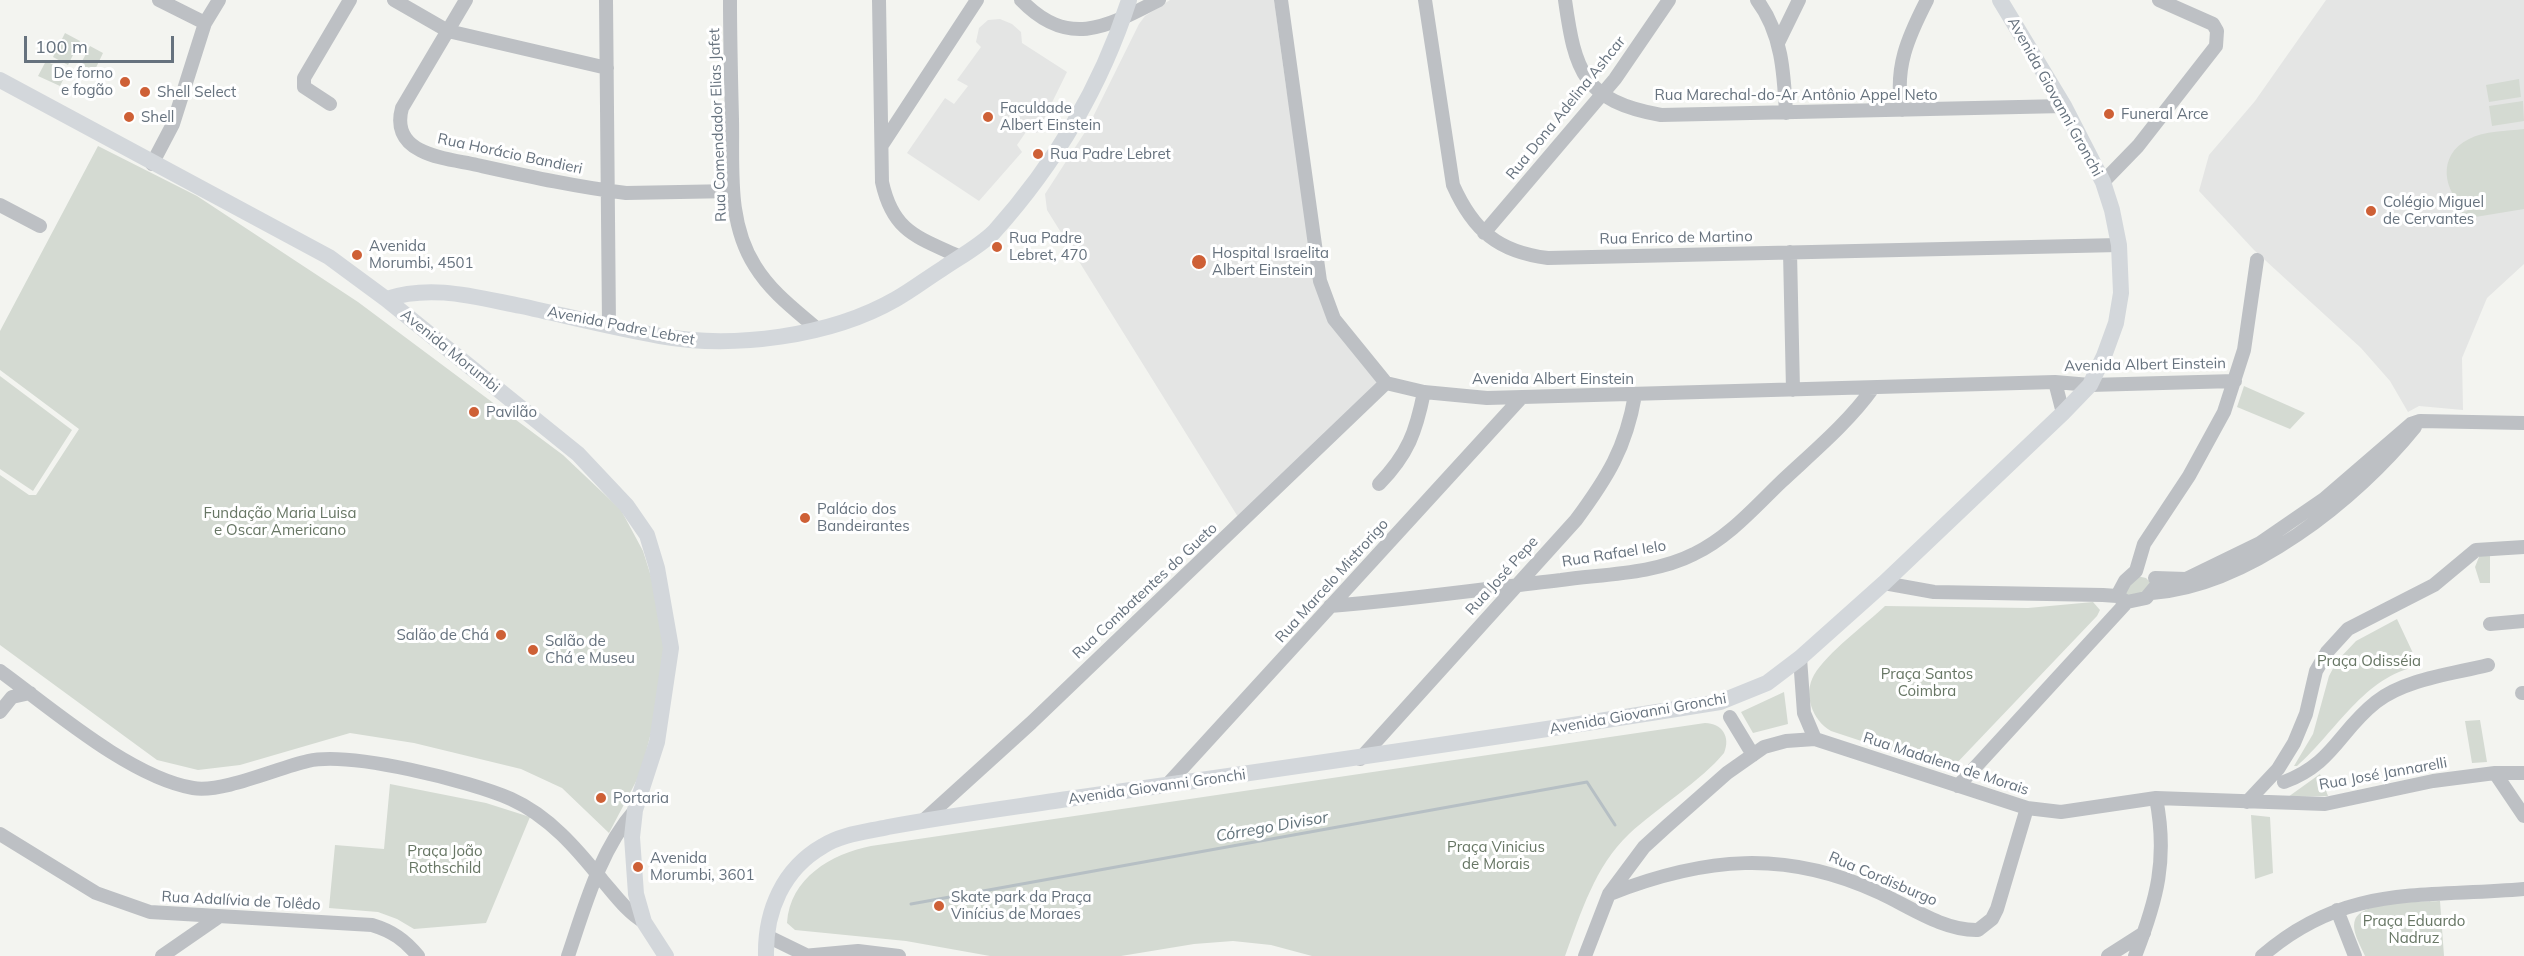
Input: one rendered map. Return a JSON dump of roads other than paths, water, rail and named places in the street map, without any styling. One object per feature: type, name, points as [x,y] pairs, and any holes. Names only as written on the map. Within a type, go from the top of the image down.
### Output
[{"type":"main road","name":"Avenida Padre Lebret","points":[[386,299],[409,292],[454,293],[704,342],[743,341],[816,328],[853,318],[895,300],[992,233],[1070,133],[1094,89],[1129,0]]},
{"type":"main road","name":"Avenida Giovanni Gronchi","points":[[766,956],[768,936],[781,888],[791,870],[824,844],[847,836],[924,820],[1360,759],[1720,702],[1767,683],[1800,658],[1884,583],[2090,385],[2116,324],[2121,293],[2119,245],[2103,182],[2064,106],[2000,0]]},
{"type":"main road","name":"Avenida Morumbi","points":[[0,80],[152,164],[328,256],[409,317],[578,454],[627,506],[647,535],[657,568],[671,648],[657,742],[635,810],[632,864],[636,894],[644,922],[666,956]]},
{"type":"main road","points":[[409,292],[406,304],[409,317]]},
{"type":"street","points":[[159,0],[205,23]]},
{"type":"street","points":[[152,164],[173,124],[205,23],[219,0]]},
{"type":"street","points":[[330,104],[304,87],[303,81],[350,0]]},
{"type":"street","points":[[394,0],[448,31],[607,68]]},
{"type":"street","name":"Rua Horácio Bandieri","points":[[466,0],[402,108],[399,128],[410,143],[434,155],[610,191],[626,193],[734,191]]},
{"type":"street","points":[[606,0],[610,191],[609,325]]},
{"type":"street","name":"Rua Comendador Elias Jafet","points":[[730,0],[734,191],[738,229],[755,266],[778,295],[816,328]]},
{"type":"street","points":[[879,0],[882,182],[896,219],[913,235],[960,257]]},
{"type":"street","points":[[882,145],[976,0]]},
{"type":"street","points":[[1021,0],[1048,23],[1065,28],[1099,28],[1123,19],[1159,0]]},
{"type":"street","points":[[1281,0],[1320,281],[1334,320],[1386,382]]},
{"type":"street","name":"Rua Enrico de Martino","points":[[1425,0],[1453,185],[1462,205],[1484,233],[1505,246],[1527,255],[1548,258],[2119,245]]},
{"type":"street","name":"Rua Marechal-do-Ar Antônio Appel Neto","points":[[1564,0],[1576,60],[1584,76],[1602,94],[1639,111],[1660,115],[1786,114],[2064,106]]},
{"type":"street","name":"Rua Dona Adelina Ashcar","points":[[1484,233],[1602,94],[1651,30],[1669,0]]},
{"type":"street","points":[[1757,0],[1778,43],[1785,80],[1786,114]]},
{"type":"street","points":[[1778,43],[1799,0]]},
{"type":"street","points":[[1902,110],[1899,76],[1903,52],[1927,0]]},
{"type":"street","points":[[2103,182],[2138,146],[2216,46],[2217,31],[2213,24],[2159,0]]},
{"type":"street","points":[[0,205],[40,226]]},
{"type":"street","points":[[1790,252],[1793,390]]},
{"type":"street","points":[[1958,786],[2122,599],[2125,581],[2136,571],[2144,544],[2212,438],[2235,381],[2244,350],[2257,260]]},
{"type":"street","name":"Avenida Albert Einstein","points":[[1386,382],[1424,392],[1487,398],[1521,398],[2055,382],[2090,385],[2235,381]]},
{"type":"street","name":"Rua Combatentes do Gueto","points":[[924,820],[1031,723],[1386,382]]},
{"type":"street","name":"Avenida Albert Einstein","points":[[2055,382],[2063,413]]},
{"type":"street","name":"Rua Rafael Ielo","points":[[1330,606],[1513,587],[1631,571],[1694,555],[1719,539],[1746,516],[1850,417],[1873,388]]},
{"type":"street","points":[[1379,484],[1407,450],[1417,428],[1424,392]]},
{"type":"street","name":"Rua José Pepe","points":[[1360,759],[1513,587],[1576,520],[1604,483],[1622,448],[1635,395]]},
{"type":"street","name":"Rua Marcelo Mistrorigo","points":[[1167,785],[1521,398]]},
{"type":"street","points":[[2136,571],[2155,585],[2180,590],[2220,578],[2277,548],[2360,485],[2420,421],[2524,423]]},
{"type":"street","points":[[2247,802],[2294,744],[2306,714],[2316,671],[2327,652],[2348,629],[2434,585],[2476,550],[2524,547]]},
{"type":"street","points":[[1884,583],[1934,592],[2141,600],[2155,585]]},
{"type":"street","points":[[2490,624],[2524,621]]},
{"type":"street","points":[[1586,956],[1609,894],[1628,867],[1660,833],[1764,747],[1786,741],[1815,739],[1804,713],[1800,658]]},
{"type":"street","points":[[2284,782],[2318,765],[2374,704],[2389,693],[2488,665]]},
{"type":"street","points":[[0,671],[147,773],[196,789],[227,784],[307,761],[328,758],[376,763],[480,788],[533,811],[570,843],[627,909],[644,922]]},
{"type":"street","points":[[0,712],[12,698],[30,693]]},
{"type":"street","points":[[1730,717],[1753,755]]},
{"type":"street","name":"Rua Madalena de Morais","points":[[1815,739],[2027,808],[2061,812],[2156,798],[2247,802]]},
{"type":"street","points":[[2284,759],[2284,782],[2288,802]]},
{"type":"street","points":[[2495,773],[2524,816]]},
{"type":"street","name":"Rua José Jannarelli","points":[[2247,802],[2325,804],[2433,781],[2495,773],[2524,773]]},
{"type":"street","points":[[2135,956],[2157,891],[2163,857],[2161,824],[2156,798]]},
{"type":"street","name":"Rua Cordisburgo","points":[[1609,894],[1674,871],[1712,864],[1764,862],[1838,875],[1953,927],[1978,930],[1992,919],[1997,909],[2027,808]]},
{"type":"street","points":[[568,956],[598,874],[623,825],[635,810]]},
{"type":"street","name":"Rua Adalívia de Tolêdo","points":[[0,834],[71,880],[128,906],[169,915],[372,925],[386,929],[406,941],[418,956]]},
{"type":"street","points":[[2262,956],[2297,929],[2361,901],[2386,897],[2524,889]]},
{"type":"street","points":[[2337,910],[2355,956]]},
{"type":"street","points":[[162,956],[217,918]]},
{"type":"street","points":[[2109,956],[2144,933]]},
{"type":"street","points":[[768,936],[805,956],[858,951],[899,956]]},
{"type":"waterway","name":"Córrego Divisor","points":[[911,904],[1587,782],[1615,825]]},
{"type":"place","name":"De forno e fogão","points":[[125,82]]},
{"type":"place","name":"Shell Select","points":[[145,92]]},
{"type":"place","name":"Funeral Arce","points":[[2109,114]]},
{"type":"place","name":"Shell","points":[[129,117]]},
{"type":"place","name":"Faculdade Albert Einstein","points":[[988,117]]},
{"type":"place","name":"Rua Padre Lebret","points":[[1038,154]]},
{"type":"place","name":"Colégio Miguel de Cervantes","points":[[2371,211]]},
{"type":"place","name":"Rua Padre Lebret, 470","points":[[997,247]]},
{"type":"place","name":"Avenida Morumbi, 4501","points":[[357,255]]},
{"type":"place","name":"Hospital Israelita Albert Einstein","points":[[1199,262]]},
{"type":"place","name":"Pavilão","points":[[474,412]]},
{"type":"place","name":"Palácio dos Bandeirantes","points":[[805,518]]},
{"type":"place","name":"Salão de Chá","points":[[501,635]]},
{"type":"place","name":"Salão de Chá e Museu","points":[[533,650]]},
{"type":"place","name":"Portaria","points":[[601,798]]},
{"type":"place","name":"Avenida Morumbi, 3601","points":[[638,867]]},
{"type":"place","name":"Skate park da Praça Vinícius de Moraes","points":[[939,906]]},
{"type":"park label","name":"Fundação Maria Luisa e Oscar Americano","points":[[280,522]]},
{"type":"park label","name":"Praça Odisséia","points":[[2369,661]]},
{"type":"park label","name":"Praça Santos Coimbra","points":[[1927,682]]},
{"type":"park label","name":"Praça Vinicius de Morais","points":[[1496,856]]},
{"type":"park label","name":"Praça João Rothschild","points":[[445,860]]},
{"type":"park label","name":"Praça Eduardo Nadruz","points":[[2414,930]]}]
